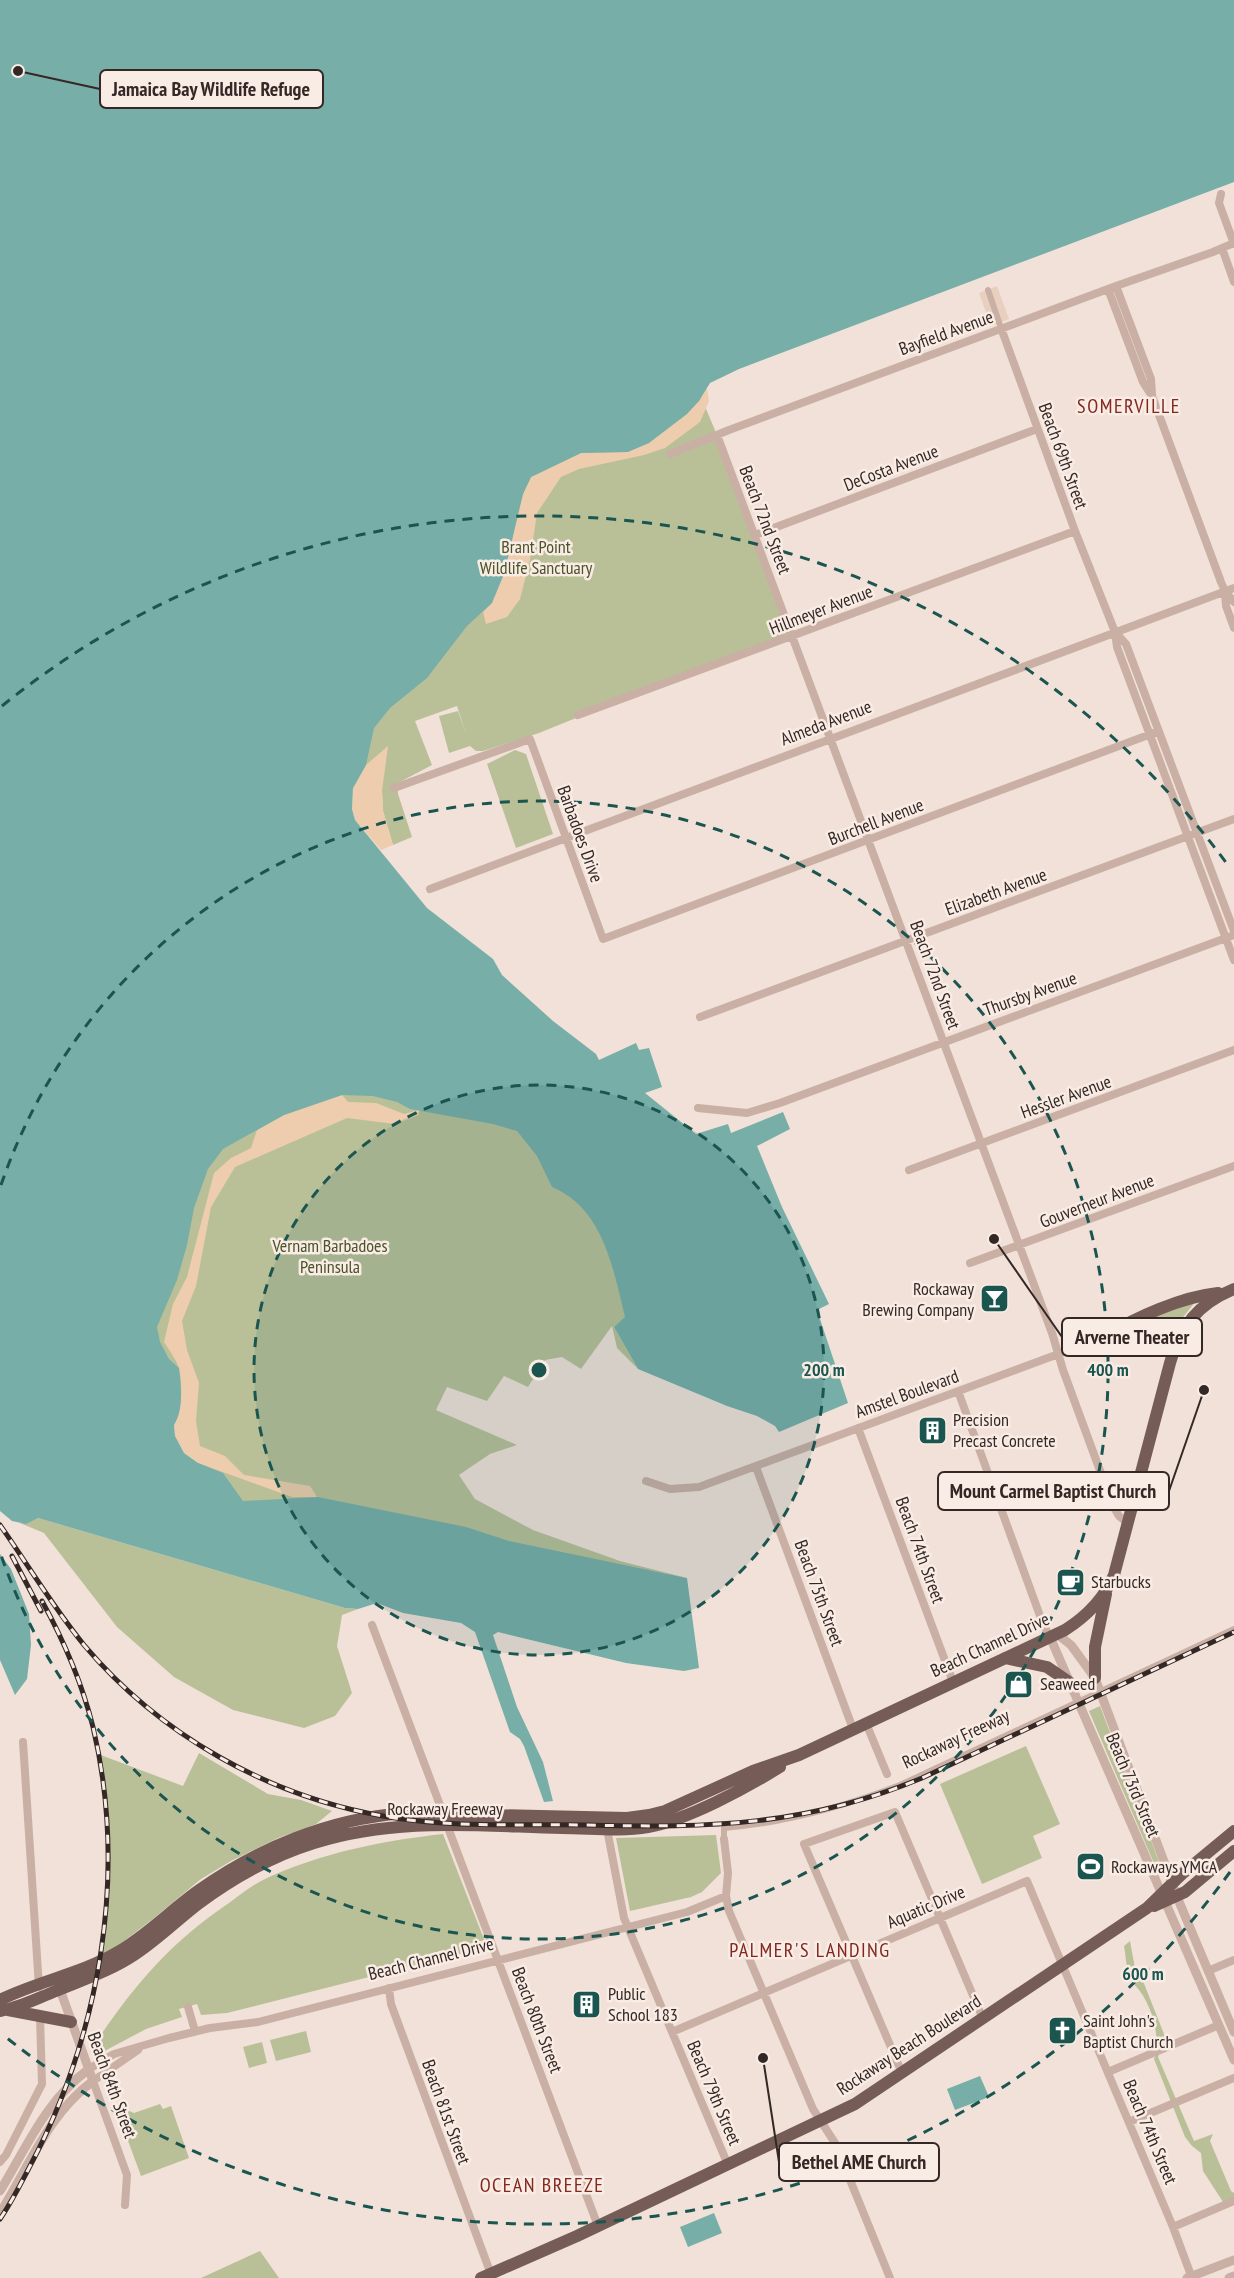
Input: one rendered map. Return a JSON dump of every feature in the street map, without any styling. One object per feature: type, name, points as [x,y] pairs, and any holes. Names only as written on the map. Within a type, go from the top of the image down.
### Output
[{"type":"main road","points":[[1105,1336],[1129,1322],[1202,1295],[1229,1290]]},
{"type":"main road","name":"Beach Channel Drive","points":[[722,1792],[756,1782],[799,1755],[1054,1635],[1086,1615],[1107,1590],[1118,1562],[1167,1372],[1178,1339],[1197,1311],[1212,1299],[1229,1290]]},
{"type":"main road","points":[[1095,1678],[1095,1641],[1107,1590]]},
{"type":"main road","points":[[1005,1658],[1047,1667],[1069,1682]]},
{"type":"main road","name":"Rockaway Freeway","points":[[58,1985],[105,1971],[127,1960],[197,1905],[232,1881],[296,1849],[339,1836],[378,1827],[445,1819],[641,1817],[722,1792]]},
{"type":"main road","name":"Rockaway Freeway","points":[[445,1819],[607,1829],[638,1828],[659,1824],[722,1792]]},
{"type":"main road","name":"Rockaway Beach Boulevard","points":[[488,2277],[855,2104],[1169,1893],[1234,1831]]},
{"type":"main road","name":"Rockaway Beach Boulevard","points":[[1169,1893],[1188,1889],[1234,1851]]},
{"type":"main road","points":[[2,2007],[58,1985]]},
{"type":"main road","points":[[2,2007],[71,2022]]},
{"type":"street","points":[[1221,194],[1219,203],[1234,243]]},
{"type":"street","name":"Bayfield Avenue","points":[[670,454],[1001,328],[1234,243]]},
{"type":"street","points":[[1222,248],[1234,282]]},
{"type":"street","points":[[1112,287],[1151,379],[1152,396],[1225,591],[1226,606],[1234,628]]},
{"type":"street","name":"Beach 69th Street","points":[[988,290],[1037,429],[1115,632],[1117,647],[1150,735],[1231,934],[1234,960]]},
{"type":"street","name":"DeCosta Avenue","points":[[755,535],[1037,429]]},
{"type":"street","name":"Beach 72nd Street","points":[[717,435],[1020,1246],[1113,1506],[1119,1516],[1128,1523]]},
{"type":"street","name":"Hillmeyer Avenue","points":[[578,715],[1075,531]]},
{"type":"street","name":"Almeda Avenue","points":[[430,888],[1234,588]]},
{"type":"street","points":[[1225,591],[1234,602]]},
{"type":"street","name":"Beach 69th Street","points":[[1115,632],[1126,644],[1192,835]]},
{"type":"street","name":"Burchell Avenue","points":[[603,939],[1158,732]]},
{"type":"street","name":"Barbadoes Drive","points":[[394,788],[530,739],[603,939]]},
{"type":"street","name":"Elizabeth Avenue","points":[[700,1017],[1234,819]]},
{"type":"street","name":"Thursby Avenue","points":[[698,1108],[736,1113],[752,1112],[790,1100],[1231,934]]},
{"type":"street","name":"Hessler Avenue","points":[[909,1170],[1234,1050]]},
{"type":"street","name":"Gouverneur Avenue","points":[[970,1263],[1234,1166]]},
{"type":"street","name":"Amstel Boulevard","points":[[646,1482],[670,1489],[688,1489],[709,1484],[1105,1336],[1149,1328],[1178,1339]]},
{"type":"street","name":"Beach 73rd Street","points":[[958,1391],[1043,1624],[1054,1635],[1071,1645],[1095,1678],[1101,1692],[1169,1893],[1234,2060]]},
{"type":"street","name":"Beach 74th Street","points":[[858,1428],[954,1682]]},
{"type":"street","name":"Beach 75th Street","points":[[756,1467],[854,1729]]},
{"type":"street","name":"Beach 80th Street","points":[[372,1625],[598,2226]]},
{"type":"street","name":"Rockaway Freeway","points":[[724,1839],[724,1828],[802,1816],[893,1788],[1234,1629]]},
{"type":"street","name":"Beach 73rd Street","points":[[1054,1635],[1078,1702],[1208,1971],[1234,2032]]},
{"type":"street","points":[[866,1723],[887,1774]]},
{"type":"street","points":[[23,1742],[41,1991]]},
{"type":"street","points":[[902,2073],[804,1844],[895,1812],[983,2019]]},
{"type":"street","name":"Beach 79th Street","points":[[607,1829],[621,1907],[627,1926],[728,2165]]},
{"type":"street","points":[[724,1839],[728,1873],[726,1896],[729,1911],[813,2109],[835,2143],[890,2278]]},
{"type":"street","name":"Beach 74th Street","points":[[1027,1881],[1173,2227],[1190,2277]]},
{"type":"street","name":"Aquatic Drive","points":[[672,2032],[1027,1881]]},
{"type":"street","name":"Beach Channel Drive","points":[[88,2069],[114,2054],[195,2031],[258,2022],[687,1912],[726,1896]]},
{"type":"street","points":[[1208,1971],[1234,1960]]},
{"type":"street","name":"Beach 84th Street","points":[[58,1985],[127,2175],[125,2205]]},
{"type":"street","name":"Beach 81st Street","points":[[389,1988],[391,2004],[488,2277]]},
{"type":"street","points":[[188,2007],[195,2031]]},
{"type":"street","points":[[9,2176],[0,2162],[6,2155],[42,2084],[40,2016]]},
{"type":"street","points":[[1108,2072],[1219,2025]]},
{"type":"street","name":"Beach Channel Drive","points":[[93,2081],[144,2046]]},
{"type":"street","points":[[0,2192],[49,2107],[72,2082],[88,2069]]},
{"type":"street","points":[[1129,2122],[1234,2078]]},
{"type":"street","points":[[0,2213],[55,2119],[74,2097],[93,2081]]},
{"type":"street","points":[[1173,2227],[1234,2201]]},
{"type":"street","points":[[1190,2277],[1234,2260]]},
{"type":"street","points":[[1229,2278],[1234,2276]]},
{"type":"green space","name":"Brant Point Wildlife Sanctuary","points":[[675,335],[717,435],[792,637],[633,695],[539,733],[483,751],[476,751],[470,746],[449,753],[439,716],[458,711],[466,734],[457,706],[415,721],[432,765],[398,783],[398,794],[412,837],[393,845],[383,811],[382,791],[353,788],[356,477]]},
{"type":"green space","points":[[515,750],[526,754],[553,834],[516,848],[487,764]]},
{"type":"green space","name":"Vernam Barbadoes Peninsula","points":[[344,1090],[496,1110],[592,1202],[629,1315],[614,1327],[638,1369],[617,1348],[612,1326],[581,1369],[562,1357],[545,1360],[528,1387],[504,1376],[487,1401],[447,1387],[436,1410],[517,1445],[490,1454],[459,1475],[475,1499],[533,1530],[620,1561],[687,1578],[653,1571],[244,1512],[208,1486],[147,1345],[174,1249],[218,1145],[283,1107]]},
{"type":"green space","points":[[1196,1301],[1176,1326],[1146,1322],[1149,1319]]},
{"type":"green space","points":[[38,1518],[345,1608],[358,1609],[342,1615],[337,1646],[352,1693],[335,1716],[304,1728],[233,1710],[174,1677],[117,1627],[44,1533],[20,1523]]},
{"type":"green space","points":[[1100,1706],[1161,1867],[1156,1868],[1089,1711]]},
{"type":"green space","points":[[1026,1746],[1060,1824],[1033,1836],[1042,1858],[982,1884],[940,1784]]},
{"type":"green space","points":[[199,1753],[268,1794],[301,1800],[332,1811],[316,1824],[278,1838],[201,1879],[115,1948],[101,1955],[109,1892],[109,1838],[98,1754],[183,1786]]},
{"type":"green space","points":[[443,1834],[487,1947],[227,2013],[201,2015],[197,2004],[179,2009],[182,2017],[146,2029],[97,2055],[92,2048],[137,1986],[169,1951],[207,1919],[254,1885],[306,1862],[351,1849]]},
{"type":"green space","points":[[716,1835],[721,1873],[702,1892],[691,1897],[630,1911],[616,1838]]},
{"type":"green space","points":[[1130,1941],[1137,1979],[1143,1981],[1166,2039],[1158,2057],[1194,2141],[1213,2134],[1210,2141],[1231,2191],[1234,2193],[1234,2201],[1225,2205],[1203,2171],[1201,2153],[1185,2137],[1154,2059],[1157,2043],[1152,2017],[1127,1967],[1124,1946]]},
{"type":"green space","points":[[306,2031],[311,2052],[276,2061],[270,2040]]},
{"type":"green space","points":[[262,2042],[267,2063],[249,2068],[243,2047]]},
{"type":"green space","points":[[160,2104],[163,2109],[171,2106],[189,2158],[141,2176],[116,2108],[120,2107],[134,2113]]},
{"type":"green space","points":[[260,2251],[279,2278],[201,2278]]},
{"type":"sand","points":[[707,388],[709,401],[700,422],[665,448],[644,455],[579,469],[561,477],[537,513],[530,560],[520,599],[507,617],[486,624],[483,612],[492,603],[523,494],[531,477],[581,453],[628,452],[699,401]]},
{"type":"sand","points":[[388,746],[382,791],[383,811],[393,845],[381,850],[355,820],[352,809],[353,788],[366,765]]},
{"type":"sand","points":[[342,1095],[348,1102],[376,1103],[404,1114],[419,1110],[419,1115],[395,1124],[347,1118],[235,1167],[211,1207],[196,1286],[182,1321],[187,1350],[199,1383],[196,1421],[200,1446],[225,1456],[244,1475],[310,1486],[317,1497],[292,1497],[198,1463],[184,1453],[175,1436],[174,1425],[180,1405],[179,1368],[164,1342],[173,1304],[187,1277],[214,1173],[231,1158],[251,1148],[257,1130],[284,1115]]},
{"type":"shaded area","points":[[997,286],[1009,319],[991,326],[979,293]]},
{"type":"water","points":[[0,0],[1234,0],[1234,182],[739,369],[710,383],[699,401],[687,414],[649,443],[628,452],[581,453],[531,477],[523,494],[504,574],[492,603],[467,626],[427,678],[390,708],[374,728],[366,765],[353,788],[352,809],[355,820],[427,908],[493,959],[502,975],[553,1021],[596,1054],[599,1060],[636,1043],[639,1050],[649,1048],[662,1087],[645,1093],[696,1134],[728,1124],[731,1133],[783,1112],[790,1129],[757,1146],[782,1207],[829,1304],[817,1310],[848,1403],[779,1432],[775,1426],[757,1416],[638,1369],[614,1327],[625,1317],[610,1260],[594,1224],[583,1209],[552,1187],[537,1156],[517,1131],[493,1124],[410,1109],[397,1102],[373,1096],[342,1095],[284,1115],[223,1149],[208,1169],[194,1208],[177,1280],[157,1327],[160,1342],[169,1359],[179,1368],[181,1405],[174,1425],[175,1436],[184,1453],[198,1463],[223,1473],[243,1501],[318,1497],[466,1527],[509,1541],[687,1578],[699,1668],[684,1671],[626,1663],[498,1632],[493,1635],[517,1707],[543,1762],[553,1801],[544,1802],[524,1746],[520,1739],[510,1732],[475,1632],[461,1623],[403,1613],[377,1603],[358,1609],[345,1608],[38,1518],[26,1524],[12,1521],[0,1511]]},
{"type":"water","points":[[0,1554],[11,1569],[29,1614],[31,1645],[27,1679],[15,1695],[0,1660]]},
{"type":"water","points":[[980,2076],[989,2097],[955,2110],[947,2089]]},
{"type":"water","points":[[714,2213],[722,2233],[688,2247],[680,2227]]},
{"type":"railway","points":[[0,1525],[51,1601],[84,1645],[147,1707],[182,1733],[219,1757],[298,1794],[340,1807],[408,1820],[485,1825],[675,1826],[758,1821],[838,1806],[880,1794],[922,1778],[1234,1632]]},
{"type":"railway","points":[[12,1556],[41,1611]]},
{"type":"railway","points":[[0,2219],[54,2117],[74,2064],[90,2009],[101,1953],[107,1897],[108,1840],[103,1783],[93,1727],[72,1662],[42,1601]]},
{"type":"place","name":"Jamaica Bay Wildlife Refuge","points":[[18,71]]},
{"type":"place","name":"Arverne Theater","points":[[994,1239]]},
{"type":"place","name":"Rockaway Brewing Company","points":[[995,1299]]},
{"type":"place","name":"Mount Carmel Baptist Church","points":[[1204,1390]]},
{"type":"place","name":"Precision Precast Concrete","points":[[932,1430]]},
{"type":"place","name":"Starbucks","points":[[1070,1582]]},
{"type":"place","name":"Seaweed","points":[[1019,1684]]},
{"type":"place","name":"Rockaways YMCA","points":[[1090,1867]]},
{"type":"place","name":"Public School 183","points":[[587,2004]]},
{"type":"place","name":"Saint John's Baptist Church","points":[[1062,2031]]},
{"type":"place","name":"Bethel AME Church","points":[[763,2058]]},
{"type":"district","name":"SOMERVILLE","points":[[1129,406]]},
{"type":"district","name":"PALMER'S LANDING","points":[[810,1950]]},
{"type":"district","name":"OCEAN BREEZE","points":[[542,2185]]}]
